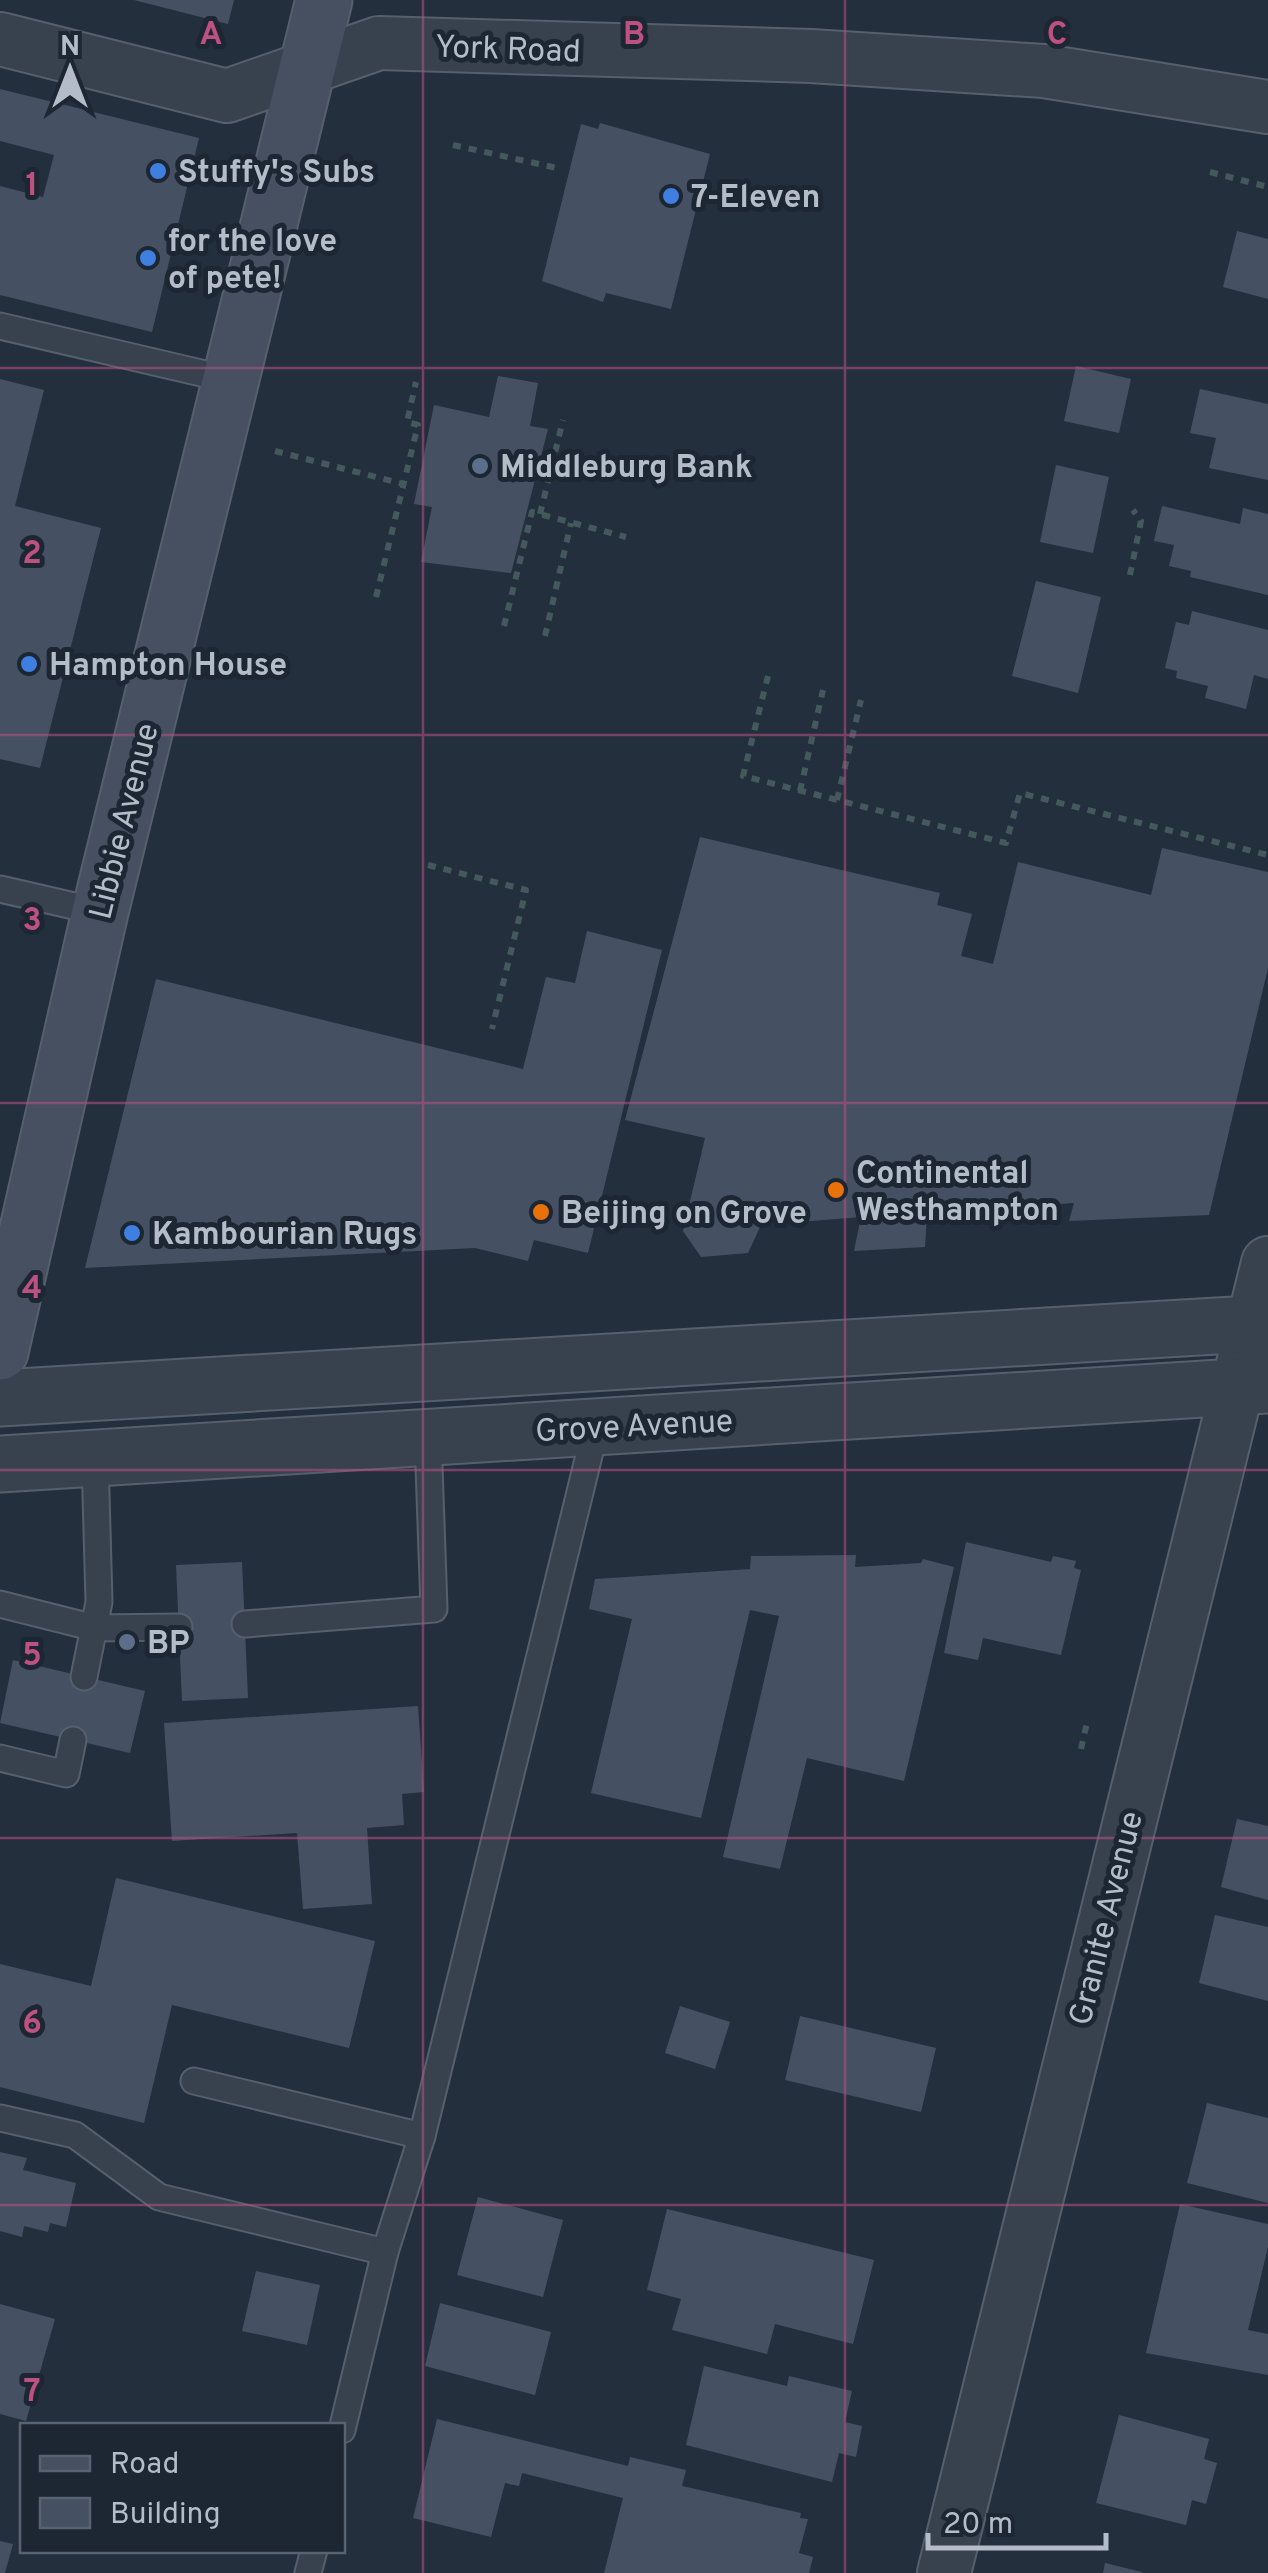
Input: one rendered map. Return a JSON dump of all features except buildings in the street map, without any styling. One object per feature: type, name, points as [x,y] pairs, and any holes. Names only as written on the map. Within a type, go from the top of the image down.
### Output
[{"type":"main road","name":"Libbie Avenue","points":[[0,1352],[100,912],[324,0]]},
{"type":"street","name":"York Road","points":[[0,39],[227,96],[374,43],[811,56],[1044,71],[1268,107]]},
{"type":"street","name":"Granite Avenue","points":[[944,2573],[1252,1387],[1268,1263]]},
{"type":"street","name":"Grove Avenue","points":[[0,1398],[1260,1323]]},
{"type":"street","name":"Grove Avenue","points":[[0,1464],[1252,1387]]},
{"type":"lane","points":[[0,326],[231,380]]},
{"type":"lane","points":[[0,889],[100,912]]},
{"type":"lane","points":[[344,2423],[384,2252],[422,2136],[596,1428]]},
{"type":"lane","points":[[245,1624],[434,1609],[428,1438]]},
{"type":"lane","points":[[84,1677],[94,1628],[101,1539],[96,1458]]},
{"type":"lane","points":[[0,1604],[94,1628],[179,1627]]},
{"type":"lane","points":[[0,1758],[66,1774],[73,1740]]},
{"type":"lane","points":[[194,2082],[422,2136]]},
{"type":"lane","points":[[0,2118],[75,2136],[159,2197],[384,2252]]},
{"type":"path","points":[[454,145],[557,168]]},
{"type":"path","points":[[1210,172],[1268,187]]},
{"type":"path","points":[[376,596],[418,425],[407,422],[416,382]]},
{"type":"path","points":[[540,514],[563,420]]},
{"type":"path","points":[[275,451],[404,484]]},
{"type":"path","points":[[1130,575],[1140,521],[1134,510]]},
{"type":"path","points":[[504,626],[532,512],[626,537]]},
{"type":"path","points":[[545,636],[572,523]]},
{"type":"path","points":[[768,676],[744,776],[1006,843],[1020,793],[1268,854]]},
{"type":"path","points":[[800,791],[823,690]]},
{"type":"path","points":[[837,800],[862,700]]},
{"type":"path","points":[[428,865],[526,890],[492,1029]]},
{"type":"path","points":[[1081,1748],[1088,1718]]},
{"type":"place","name":"Stuffy's Subs","points":[[158,171]]},
{"type":"place","name":"7-Eleven","points":[[671,196]]},
{"type":"place","name":"for the love of pete!","points":[[148,258]]},
{"type":"place","name":"Middleburg Bank","points":[[480,466]]},
{"type":"place","name":"Hampton House","points":[[29,664]]},
{"type":"place","name":"Continental Westhampton","points":[[836,1190]]},
{"type":"place","name":"Beijing on Grove","points":[[541,1212]]},
{"type":"place","name":"Kambourian Rugs","points":[[132,1233]]},
{"type":"place","name":"BP","points":[[127,1642]]}]
